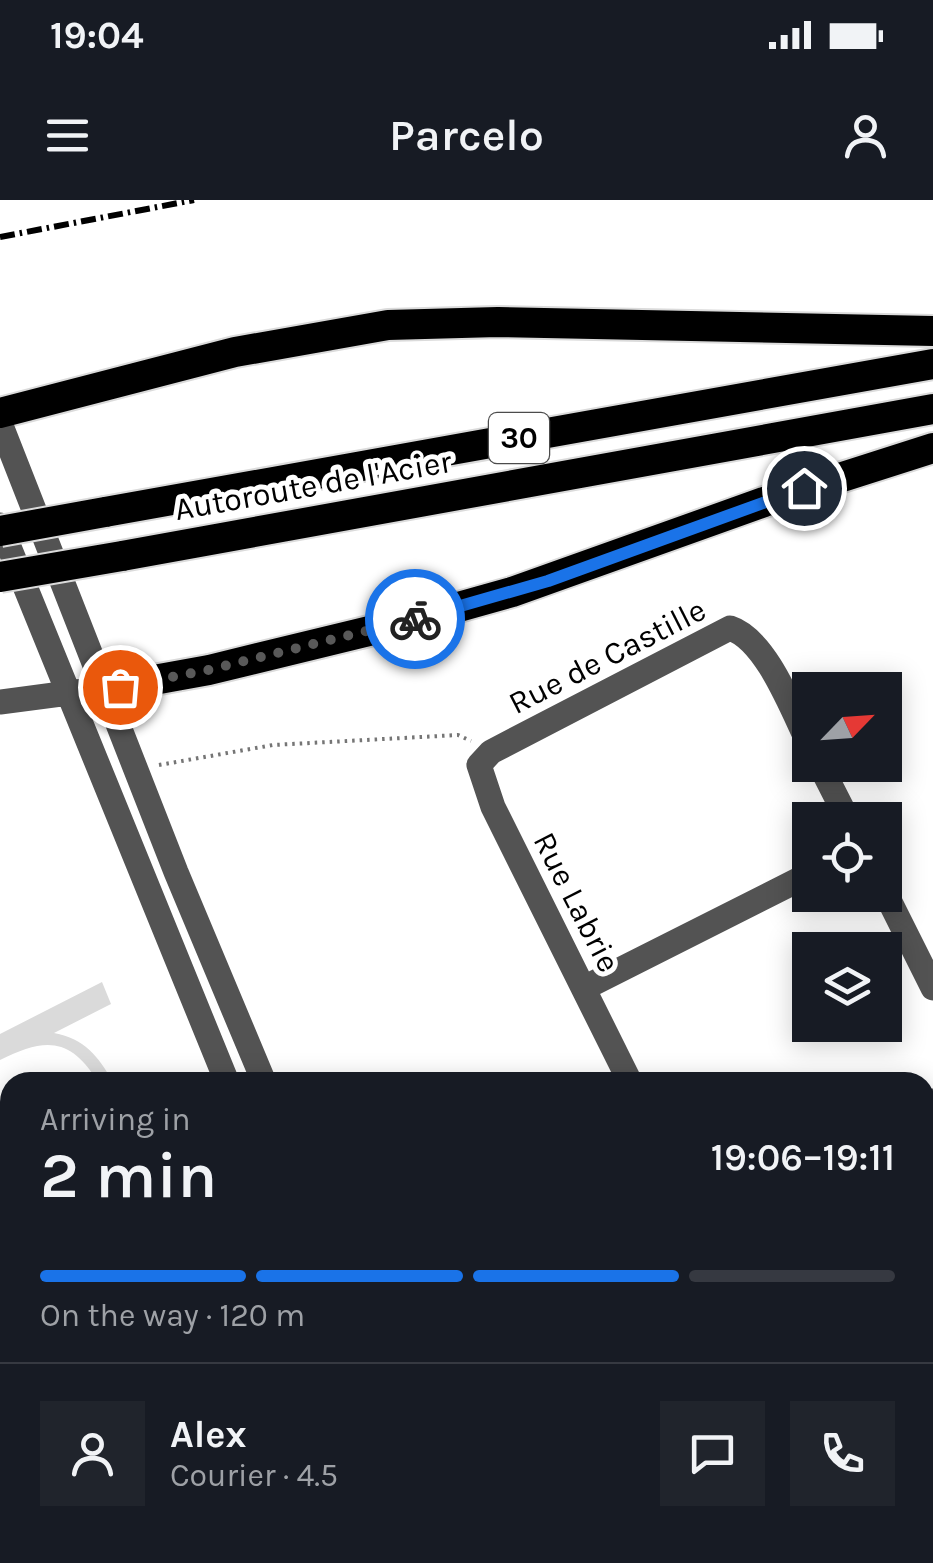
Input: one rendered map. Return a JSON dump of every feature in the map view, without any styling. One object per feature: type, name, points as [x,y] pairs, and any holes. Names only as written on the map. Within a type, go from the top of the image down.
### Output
[{"type":"highway","points":[[0,413],[235,352],[388,324],[479,322],[933,331]]},
{"type":"highway","name":"Autoroute de l'Acier","points":[[0,528],[933,364]]},
{"type":"highway","name":"Autoroute de l'Acier","points":[[0,576],[933,409]]},
{"type":"highway","points":[[104,688],[226,666],[512,592],[764,502],[933,448]]},
{"type":"street","points":[[0,424],[260,1072]]},
{"type":"street","points":[[0,528],[223,1072]]},
{"type":"street","name":"Rue de Castille","points":[[483,748],[730,628],[744,632],[764,656],[792,711]]},
{"type":"street","points":[[0,702],[104,688]]},
{"type":"street","name":"Rue Labrie","points":[[483,748],[479,765],[493,808],[625,1072]]},
{"type":"street","points":[[584,988],[792,883]]},
{"type":"street","points":[[895,912],[933,988]]},
{"type":"path","points":[[156,765],[273,744],[458,735],[483,748]]},
{"type":"shaded area","points":[[102,982],[111,1004],[54,1033],[90,1050],[107,1072],[91,1072],[77,1056],[55,1046],[30,1048],[0,1060],[0,1034]]},
{"type":"railway","points":[[0,237],[194,200]]},
{"type":"way so far","points":[[120,687],[208,670],[415,619]]},
{"type":"route","points":[[415,619],[548,581],[804,488]]}]
